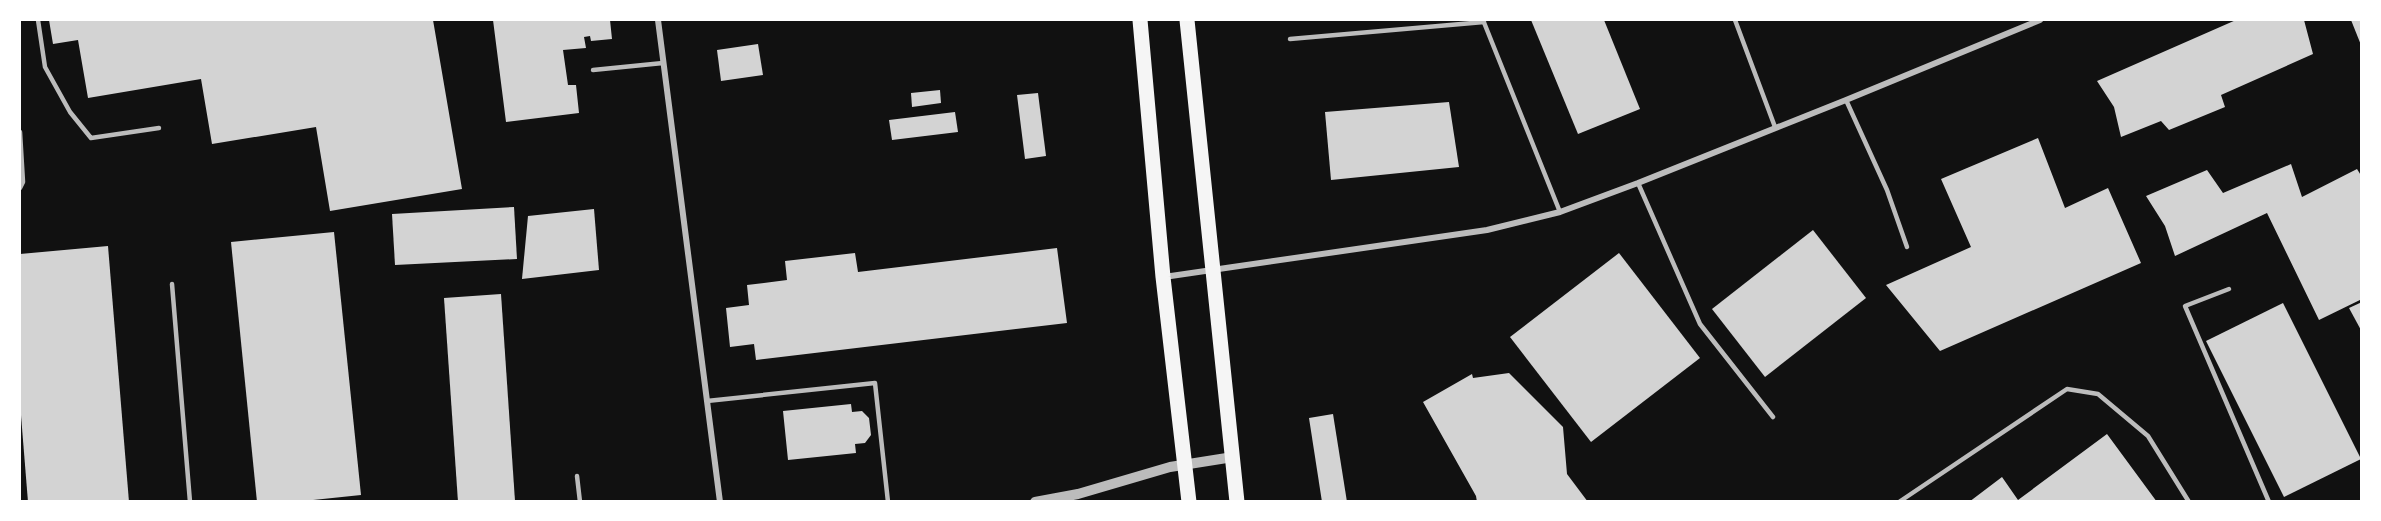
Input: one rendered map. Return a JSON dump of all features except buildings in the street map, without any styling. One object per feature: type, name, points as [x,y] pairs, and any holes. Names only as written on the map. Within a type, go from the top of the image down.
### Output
[{"type":"main road","points":[[1140,20],[1163,277],[1189,501]]},
{"type":"main road","points":[[1187,20],[1238,501]]},
{"type":"street","points":[[658,20],[720,501]]},
{"type":"street","points":[[1163,277],[1486,230],[1560,212],[1846,100],[2040,20]]},
{"type":"street","points":[[1035,501],[1078,494],[1186,464],[1233,457]]},
{"type":"lane","points":[[38,20],[45,67],[69,112],[91,138],[159,128]]},
{"type":"lane","points":[[1735,20],[1776,127]]},
{"type":"lane","points":[[1290,39],[1483,21],[1560,212]]},
{"type":"lane","points":[[592,70],[663,63]]},
{"type":"lane","points":[[1846,100],[1887,190],[1907,247]]},
{"type":"lane","points":[[20,132],[23,182],[20,188]]},
{"type":"lane","points":[[1638,183],[1700,324],[1773,417]]},
{"type":"lane","points":[[172,284],[190,501]]},
{"type":"lane","points":[[2229,289],[2185,306],[2269,501]]},
{"type":"lane","points":[[707,401],[875,383],[888,501]]},
{"type":"lane","points":[[1899,501],[2067,389],[2098,394],[2148,436],[2189,501]]},
{"type":"lane","points":[[577,476],[580,501]]}]
